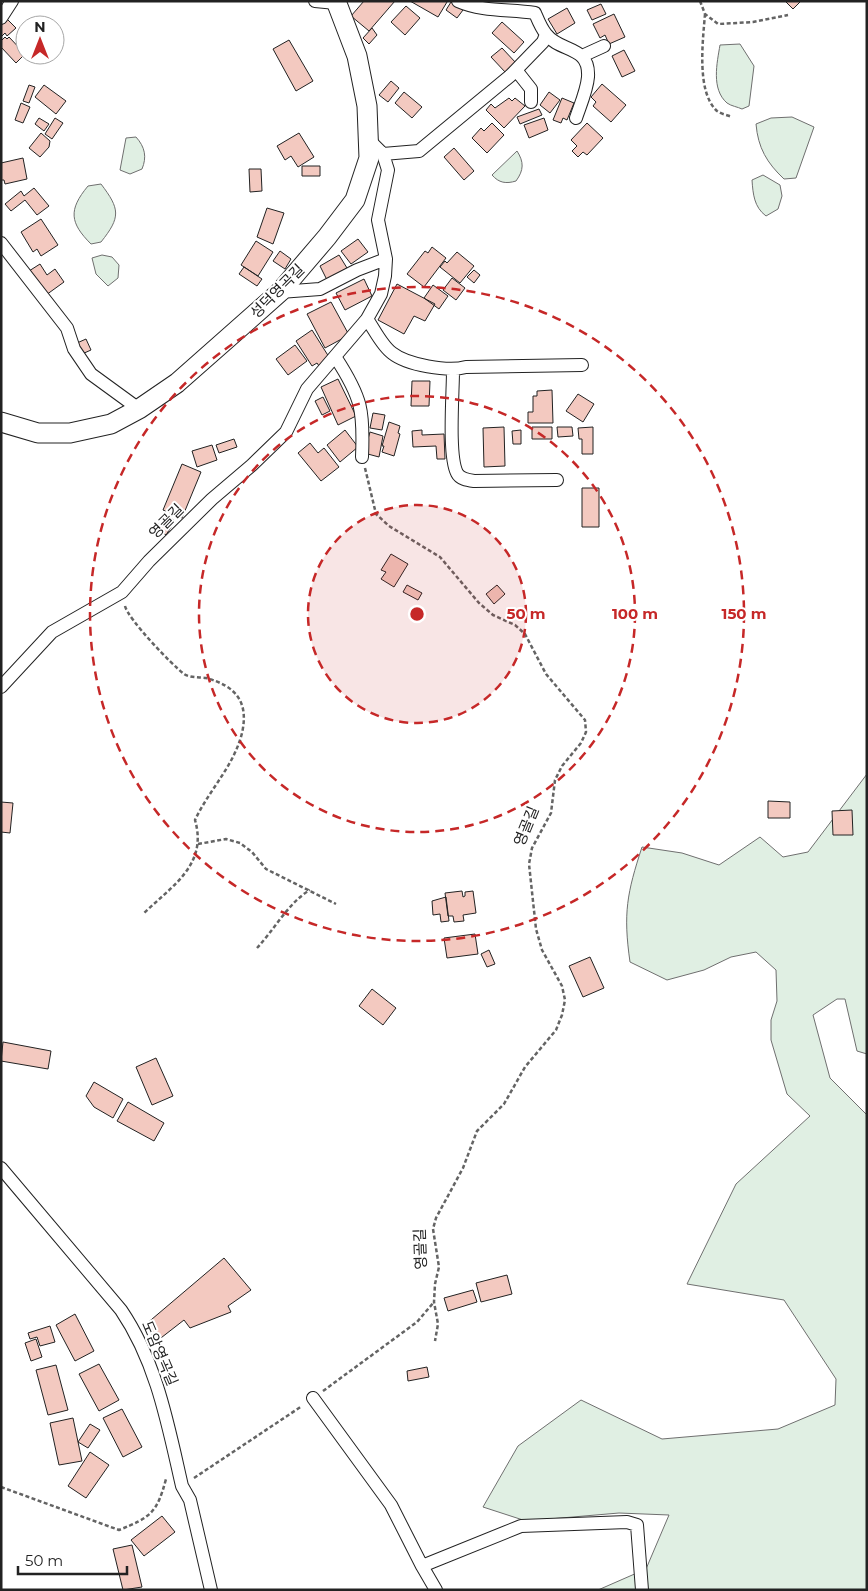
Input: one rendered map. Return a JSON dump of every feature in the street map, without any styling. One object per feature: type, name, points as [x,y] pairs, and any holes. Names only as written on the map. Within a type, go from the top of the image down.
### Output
[{"type":"main road","name":"성덕영곡길","points":[[1,422],[38,432],[70,432],[111,424],[139,409],[177,383],[280,292],[355,200],[369,158],[367,106],[357,56],[336,2]]},
{"type":"street","points":[[1,18],[12,1]]},
{"type":"street","points":[[315,1],[336,2]]},
{"type":"street","points":[[458,1],[485,10],[534,7],[546,34],[560,45],[582,56],[586,61],[588,78],[576,118]]},
{"type":"street","points":[[368,140],[383,154],[419,151],[516,70],[543,42],[546,34]]},
{"type":"street","points":[[582,56],[604,46]]},
{"type":"street","points":[[516,70],[531,89],[532,102]]},
{"type":"street","name":"영골길","points":[[1,687],[52,632],[122,592],[149,561],[212,499],[252,465],[286,432],[307,389],[336,358],[367,319],[380,294],[386,259],[378,220],[388,170],[383,154]]},
{"type":"street","points":[[1,243],[67,328],[74,349],[91,374],[139,409]]},
{"type":"street","points":[[280,292],[320,289],[357,270],[386,259]]},
{"type":"street","points":[[367,319],[391,353],[406,360],[453,371],[466,368],[582,364]]},
{"type":"street","points":[[336,358],[352,383],[364,416],[362,457]]},
{"type":"street","points":[[453,371],[453,457],[457,474],[463,479],[474,481],[557,480]]},
{"type":"street","name":"도암영곡길","points":[[1,1168],[122,1310],[132,1326],[159,1390],[182,1486],[190,1500],[211,1590]]},
{"type":"street","points":[[313,1398],[391,1505],[436,1590]]},
{"type":"street","points":[[422,1566],[520,1526],[627,1522],[637,1525],[642,1590]]},
{"type":"path","points":[[700,1],[705,14],[702,55],[706,95],[718,112],[732,117]]},
{"type":"path","points":[[705,14],[718,24],[753,22],[788,15]]},
{"type":"path","name":"영골길","points":[[362,457],[376,514],[389,526],[440,557],[479,603],[493,614],[515,625],[525,634],[546,674],[585,720],[586,732],[581,743],[562,766],[555,780],[551,813],[532,848],[529,864],[536,929],[542,950],[562,986],[565,1000],[562,1015],[556,1030],[525,1067],[504,1104],[477,1132],[463,1168],[436,1218],[433,1229],[439,1268],[435,1284],[434,1302],[438,1324],[435,1341]]},
{"type":"path","points":[[122,592],[126,609],[141,629],[186,675],[224,684],[236,692],[244,711],[242,733],[229,766],[195,820],[200,836],[194,863],[143,914]]},
{"type":"path","points":[[198,844],[226,839],[240,842],[252,852],[266,869],[336,904]]},
{"type":"path","points":[[257,948],[275,928],[297,898],[310,890]]},
{"type":"path","points":[[1,1487],[119,1530],[145,1519],[160,1502],[166,1478],[182,1486]]},
{"type":"green space","points":[[740,44],[754,66],[749,106],[742,109],[727,103],[722,97],[716,76],[720,45]]},
{"type":"green space","points":[[792,117],[814,127],[796,178],[784,179],[764,155],[756,124],[771,118]]},
{"type":"green space","points":[[136,137],[143,148],[145,156],[142,169],[130,174],[120,170],[126,138]]},
{"type":"green space","points":[[517,151],[522,166],[521,173],[516,181],[506,183],[497,180],[492,175]]},
{"type":"green space","points":[[763,175],[780,185],[782,196],[778,209],[766,216],[757,204],[752,180]]},
{"type":"green space","points":[[101,184],[115,207],[115,219],[101,242],[91,244],[76,223],[75,209],[77,202],[88,186]]},
{"type":"green space","points":[[102,255],[112,257],[119,265],[118,278],[108,286],[96,274],[92,258]]},
{"type":"green space","points":[[867,774],[867,1054],[857,1051],[845,999],[837,999],[813,1015],[830,1078],[867,1115],[867,1590],[598,1590],[646,1569],[669,1515],[619,1513],[526,1521],[483,1507],[518,1446],[581,1400],[662,1439],[778,1429],[835,1405],[836,1379],[784,1300],[687,1284],[736,1184],[810,1116],[787,1094],[771,1040],[771,1020],[777,1001],[776,970],[756,952],[731,957],[704,970],[667,980],[630,962],[627,930],[628,903],[642,847],[682,853],[719,865],[760,837],[783,857],[808,852]]},
{"type":"building","points":[[364,1],[395,1],[369,31],[351,16]]},
{"type":"building","points":[[410,1],[446,1],[447,2],[438,17]]},
{"type":"building","points":[[785,1],[799,1],[800,2],[793,9]]},
{"type":"building","points":[[451,2],[463,10],[457,18],[446,10]]},
{"type":"building","points":[[601,4],[606,14],[592,20],[587,10]]},
{"type":"building","points":[[406,6],[420,18],[405,35],[391,22]]},
{"type":"building","points":[[567,8],[575,23],[557,34],[548,19]]},
{"type":"building","points":[[614,14],[625,37],[609,44],[605,35],[600,38],[593,24]]},
{"type":"building","points":[[6,18],[15,29],[7,36],[5,33],[1,37],[1,23]]},
{"type":"building","points":[[502,22],[524,42],[514,53],[492,33]]},
{"type":"building","points":[[372,28],[377,35],[369,44],[363,38]]},
{"type":"building","points":[[5,37],[7,39],[9,37],[15,43],[15,62],[1,47],[1,41]]},
{"type":"building","points":[[289,40],[313,81],[296,91],[273,49]]},
{"type":"building","points":[[502,48],[516,63],[506,73],[491,57]]},
{"type":"building","points":[[624,50],[635,71],[622,77],[612,56]]},
{"type":"building","points":[[391,81],[399,88],[388,102],[379,95]]},
{"type":"building","points":[[602,84],[626,105],[611,122],[593,106],[596,102],[591,97]]},
{"type":"building","points":[[29,85],[35,87],[29,103],[23,101]]},
{"type":"building","points":[[44,85],[66,101],[56,114],[35,97]]},
{"type":"building","points":[[404,92],[422,107],[412,118],[395,103]]},
{"type":"building","points":[[549,92],[560,100],[550,113],[540,105]]},
{"type":"building","points":[[509,98],[512,101],[515,98],[525,106],[504,128],[486,110],[491,104],[495,108]]},
{"type":"building","points":[[562,98],[574,103],[567,120],[563,118],[561,123],[553,120]]},
{"type":"building","points":[[21,103],[30,107],[23,123],[15,120]]},
{"type":"building","points":[[539,109],[542,115],[520,124],[517,117]]},
{"type":"building","points":[[39,118],[49,124],[44,131],[35,124]]},
{"type":"building","points":[[55,118],[63,123],[52,139],[45,134]]},
{"type":"building","points":[[544,118],[548,130],[529,138],[524,125]]},
{"type":"building","points":[[492,123],[504,135],[487,153],[472,138],[481,128],[484,131]]},
{"type":"building","points":[[587,123],[603,138],[587,155],[583,152],[578,157],[572,151],[577,146],[571,140]]},
{"type":"building","points":[[41,133],[50,141],[49,147],[40,157],[29,148]]},
{"type":"building","points":[[299,133],[314,157],[298,167],[291,156],[285,160],[277,146]]},
{"type":"building","points":[[454,148],[474,171],[464,180],[444,157]]},
{"type":"building","points":[[23,158],[27,179],[5,184],[4,180],[1,180],[1,163]]},
{"type":"building","points":[[302,166],[320,166],[320,176],[302,176]]},
{"type":"building","points":[[249,169],[261,169],[262,191],[250,192]]},
{"type":"building","points":[[34,188],[49,206],[37,215],[25,200],[11,211],[5,204],[21,191],[24,196]]},
{"type":"building","points":[[267,208],[284,213],[273,244],[257,237]]},
{"type":"building","points":[[41,219],[58,245],[41,256],[37,249],[33,252],[21,232]]},
{"type":"building","points":[[358,239],[368,252],[351,264],[341,251]]},
{"type":"building","points":[[256,241],[273,252],[258,276],[241,265]]},
{"type":"building","points":[[432,247],[446,258],[424,287],[407,274],[425,251],[428,253]]},
{"type":"building","points":[[280,251],[291,259],[285,269],[273,261]]},
{"type":"building","points":[[457,252],[474,266],[460,283],[440,267],[445,261],[447,263]]},
{"type":"building","points":[[339,255],[347,268],[327,280],[320,266]]},
{"type":"building","points":[[40,264],[47,275],[55,269],[64,282],[46,295],[29,271]]},
{"type":"building","points":[[244,267],[262,279],[257,286],[239,274]]},
{"type":"building","points":[[474,270],[480,275],[474,283],[467,277]]},
{"type":"building","points":[[452,278],[465,288],[456,300],[443,290]]},
{"type":"building","points":[[364,279],[372,296],[345,310],[336,293]]},
{"type":"building","points":[[397,284],[435,304],[425,321],[414,316],[404,334],[378,320]]},
{"type":"building","points":[[433,285],[448,296],[439,309],[424,298]]},
{"type":"building","points":[[331,302],[349,335],[325,348],[307,314]]},
{"type":"building","points":[[312,330],[329,357],[321,369],[317,363],[312,366],[296,341]]},
{"type":"building","points":[[86,339],[91,350],[82,354],[77,343]]},
{"type":"building","points":[[295,345],[307,361],[288,375],[276,359]]},
{"type":"building","points":[[338,379],[356,416],[338,425],[321,387]]},
{"type":"building","points":[[412,381],[430,381],[429,406],[411,406]]},
{"type":"building","points":[[552,390],[553,423],[528,423],[528,412],[533,412],[533,396],[537,396],[537,391]]},
{"type":"building","points":[[578,394],[594,404],[583,422],[566,411]]},
{"type":"building","points":[[323,397],[330,411],[322,415],[315,401]]},
{"type":"building","points":[[373,413],[385,415],[382,430],[370,428]]},
{"type":"building","points":[[389,422],[400,426],[398,433],[400,434],[394,456],[382,452]]},
{"type":"building","points":[[504,427],[505,466],[484,467],[483,428]]},
{"type":"building","points":[[532,427],[552,427],[552,439],[532,439]]},
{"type":"building","points":[[557,427],[572,427],[573,436],[558,437]]},
{"type":"building","points":[[593,427],[593,454],[582,454],[582,439],[579,439],[578,428]]},
{"type":"building","points":[[345,430],[358,447],[340,462],[327,445]]},
{"type":"building","points":[[422,430],[422,435],[444,434],[445,459],[437,459],[436,446],[413,447],[412,431]]},
{"type":"building","points":[[521,430],[521,444],[513,444],[512,431]]},
{"type":"building","points":[[370,432],[383,436],[379,457],[364,453]]},
{"type":"building","points":[[234,439],[237,447],[219,453],[216,445]]},
{"type":"building","points":[[310,443],[318,453],[324,448],[339,467],[321,481],[298,453]]},
{"type":"building","points":[[212,445],[217,460],[197,467],[192,451]]},
{"type":"building","points":[[182,464],[201,472],[182,518],[163,510]]},
{"type":"building","points":[[582,488],[599,488],[599,527],[582,527]]},
{"type":"building","points":[[165,514],[175,521],[166,535],[156,528]]},
{"type":"building","points":[[391,554],[408,564],[394,587],[381,579],[386,572],[381,570]]},
{"type":"building","points":[[407,585],[422,593],[418,600],[403,592]]},
{"type":"building","points":[[497,585],[505,594],[494,604],[486,594]]},
{"type":"building","points":[[768,801],[790,802],[790,818],[768,818]]},
{"type":"building","points":[[1,802],[13,803],[10,833],[1,832]]},
{"type":"building","points":[[852,810],[853,835],[833,835],[832,811]]},
{"type":"building","points":[[462,891],[463,897],[465,892],[473,891],[476,913],[463,915],[464,921],[454,922],[453,916],[448,916],[445,893]]},
{"type":"building","points":[[446,897],[449,921],[441,922],[440,914],[433,915],[432,901]]},
{"type":"building","points":[[475,934],[478,954],[447,958],[444,938]]},
{"type":"building","points":[[489,950],[495,964],[487,967],[481,954]]},
{"type":"building","points":[[590,957],[604,988],[583,997],[569,966]]},
{"type":"building","points":[[372,989],[396,1008],[383,1025],[359,1006]]},
{"type":"building","points":[[3,1042],[51,1051],[48,1069],[1,1061]]},
{"type":"building","points":[[156,1058],[173,1096],[152,1105],[136,1067]]},
{"type":"building","points":[[94,1082],[123,1099],[113,1118],[94,1107],[86,1096]]},
{"type":"building","points":[[128,1102],[164,1123],[154,1141],[117,1121]]},
{"type":"building","points":[[224,1258],[251,1290],[228,1306],[231,1312],[190,1328],[184,1320],[157,1341],[145,1325]]},
{"type":"building","points":[[507,1275],[512,1294],[481,1302],[476,1283]]},
{"type":"building","points":[[473,1290],[477,1302],[448,1311],[444,1298]]},
{"type":"building","points":[[75,1314],[94,1351],[75,1361],[56,1325]]},
{"type":"building","points":[[50,1326],[55,1342],[40,1346],[37,1337],[30,1339],[28,1333]]},
{"type":"building","points":[[36,1339],[42,1357],[31,1361],[25,1343]]},
{"type":"building","points":[[99,1364],[119,1400],[99,1411],[79,1374]]},
{"type":"building","points":[[56,1365],[68,1410],[48,1415],[36,1370]]},
{"type":"building","points":[[427,1367],[429,1377],[408,1381],[407,1371]]},
{"type":"building","points":[[122,1409],[142,1447],[123,1457],[103,1418]]},
{"type":"building","points":[[73,1418],[82,1461],[59,1465],[50,1423]]},
{"type":"building","points":[[90,1424],[100,1430],[88,1448],[78,1442]]},
{"type":"building","points":[[90,1452],[109,1465],[86,1498],[68,1486]]},
{"type":"building","points":[[162,1516],[175,1532],[144,1556],[131,1540]]},
{"type":"building","points":[[132,1545],[142,1587],[123,1590],[113,1549]]}]
